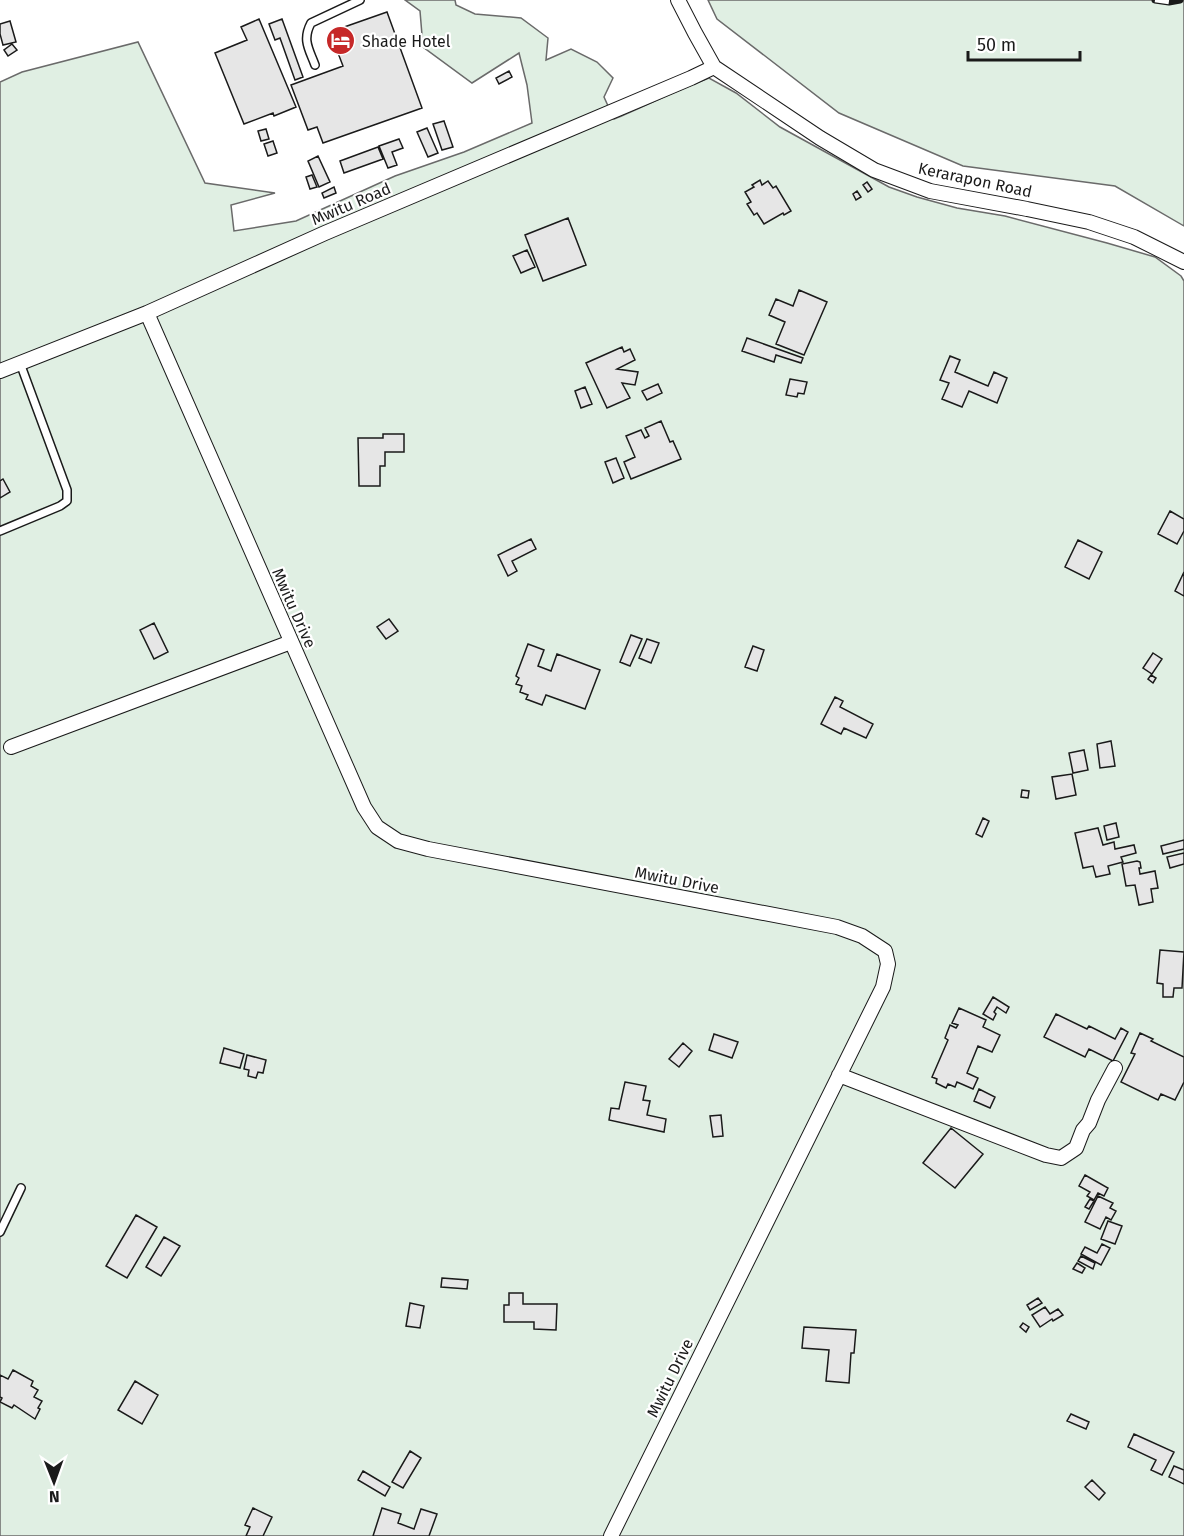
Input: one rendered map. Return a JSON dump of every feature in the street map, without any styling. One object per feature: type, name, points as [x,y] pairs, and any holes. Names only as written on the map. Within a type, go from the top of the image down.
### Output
[{"type":"street","name":"Kerarapon Road","points":[[678,0],[714,67],[820,138],[874,170],[930,191],[1089,222],[1134,237],[1184,262]]},
{"type":"street","name":"Mwitu Road","points":[[0,371],[147,313],[325,232],[714,67]]},
{"type":"street","name":"Mwitu Drive","points":[[147,313],[364,807],[377,827],[398,841],[428,849],[837,927],[862,936],[885,951],[888,964],[883,987],[610,1536]]},
{"type":"street","points":[[12,747],[291,642]]},
{"type":"street","points":[[839,1076],[1046,1155],[1061,1158],[1076,1148],[1115,1068]]},
{"type":"lane","points":[[315,65],[305,39],[311,23],[360,0]]},
{"type":"lane","points":[[0,531],[67,501],[67,490],[20,363]]},
{"type":"lane","points":[[0,1232],[21,1188]]},
{"type":"green space","points":[[405,0],[455,0],[456,5],[475,14],[521,18],[548,38],[546,60],[571,49],[597,62],[613,78],[604,97],[614,119],[709,78],[736,93],[780,127],[889,187],[957,208],[1005,216],[1155,257],[1181,276],[1184,281],[1184,1536],[0,1536],[0,82],[22,72],[138,42],[205,183],[275,193],[231,205],[234,231],[296,221],[395,176],[464,152],[532,123],[527,85],[519,53],[472,83],[423,47],[420,11]]},
{"type":"green space","points":[[708,0],[1184,0],[1184,226],[1115,186],[963,166],[839,113],[717,19]]},
{"type":"building","points":[[387,12],[422,108],[323,143],[317,127],[308,130],[291,85],[343,66],[330,32]]},
{"type":"building","points":[[259,19],[296,107],[244,124],[215,53],[247,40],[241,27]]},
{"type":"building","points":[[282,19],[303,77],[295,80],[280,38],[275,40],[269,24]]},
{"type":"building","points":[[10,21],[16,42],[3,45],[0,24]]},
{"type":"building","points":[[12,44],[17,50],[8,56],[4,50]]},
{"type":"building","points":[[509,71],[512,77],[499,84],[496,78]]},
{"type":"building","points":[[444,121],[453,147],[442,150],[433,124]]},
{"type":"building","points":[[427,128],[438,153],[428,157],[417,132]]},
{"type":"building","points":[[266,129],[269,139],[261,141],[258,131]]},
{"type":"building","points":[[399,139],[403,148],[392,152],[397,165],[388,168],[379,146]]},
{"type":"building","points":[[273,141],[277,153],[268,156],[264,144]]},
{"type":"building","points":[[378,147],[383,159],[344,173],[340,161]]},
{"type":"building","points":[[318,156],[330,182],[319,187],[308,161]]},
{"type":"building","points":[[312,175],[317,187],[310,189],[306,177]]},
{"type":"building","points":[[760,180],[762,185],[768,181],[773,188],[776,186],[791,211],[764,224],[747,204],[751,202],[745,192]]},
{"type":"building","points":[[867,182],[872,189],[868,192],[863,185]]},
{"type":"building","points":[[334,187],[336,193],[324,198],[322,193]]},
{"type":"building","points":[[857,191],[861,197],[856,200],[853,194]]},
{"type":"building","points":[[568,218],[586,265],[543,281],[525,235]]},
{"type":"building","points":[[527,250],[535,267],[521,273],[513,256]]},
{"type":"building","points":[[799,290],[827,302],[804,355],[776,344],[785,322],[769,315],[776,299],[793,306]]},
{"type":"building","points":[[747,338],[803,358],[801,363],[776,355],[774,362],[742,351]]},
{"type":"building","points":[[622,347],[624,352],[630,349],[635,360],[617,369],[638,372],[635,385],[622,383],[630,398],[607,408],[586,363]]},
{"type":"building","points":[[950,356],[960,360],[955,372],[988,386],[994,372],[1007,378],[997,403],[969,391],[962,407],[942,399],[949,383],[940,380]]},
{"type":"building","points":[[790,379],[807,382],[804,394],[798,393],[797,397],[786,395]]},
{"type":"building","points":[[658,384],[662,393],[647,400],[642,391]]},
{"type":"building","points":[[585,387],[592,404],[581,408],[575,391]]},
{"type":"building","points":[[661,421],[670,442],[673,441],[681,459],[631,479],[624,462],[635,457],[626,436],[641,430],[645,438],[649,436],[645,428]]},
{"type":"building","points":[[383,434],[404,434],[404,452],[385,452],[385,466],[380,466],[380,486],[359,486],[358,438],[383,438]]},
{"type":"building","points":[[616,458],[624,478],[613,483],[605,462]]},
{"type":"building","points":[[3,479],[10,492],[0,498],[0,481]]},
{"type":"building","points":[[1170,511],[1184,519],[1184,531],[1177,544],[1158,534]]},
{"type":"building","points":[[531,539],[536,549],[512,561],[517,571],[508,576],[498,555]]},
{"type":"building","points":[[1078,540],[1102,552],[1089,579],[1065,567]]},
{"type":"building","points":[[1184,572],[1184,596],[1175,591]]},
{"type":"building","points":[[389,619],[398,631],[386,639],[377,627]]},
{"type":"building","points":[[154,623],[168,652],[154,659],[140,630]]},
{"type":"building","points":[[631,635],[642,639],[630,666],[620,662]]},
{"type":"building","points":[[647,639],[659,643],[651,663],[639,658]]},
{"type":"building","points":[[528,644],[544,650],[538,666],[551,671],[557,654],[600,670],[585,709],[546,695],[542,705],[526,699],[528,695],[520,692],[522,686],[516,684],[519,678],[516,676]]},
{"type":"building","points":[[753,646],[764,650],[757,671],[745,667]]},
{"type":"building","points":[[1153,653],[1162,659],[1152,674],[1143,668]]},
{"type":"building","points":[[1151,675],[1156,678],[1153,683],[1148,679]]},
{"type":"building","points":[[835,697],[843,701],[840,707],[873,724],[866,738],[844,728],[841,734],[821,724]]},
{"type":"building","points":[[1111,741],[1115,766],[1100,768],[1097,744]]},
{"type":"building","points":[[1084,750],[1088,770],[1073,773],[1069,753]]},
{"type":"building","points":[[1072,774],[1076,795],[1056,799],[1052,777]]},
{"type":"building","points":[[1022,790],[1029,791],[1028,798],[1021,797]]},
{"type":"building","points":[[983,818],[989,821],[982,837],[976,834]]},
{"type":"building","points":[[1116,823],[1119,837],[1107,840],[1104,826]]},
{"type":"building","points":[[1098,828],[1103,845],[1114,842],[1115,849],[1134,845],[1136,853],[1121,857],[1123,862],[1108,866],[1110,874],[1096,877],[1093,866],[1083,868],[1075,833]]},
{"type":"building","points":[[1184,840],[1184,849],[1163,854],[1161,846]]},
{"type":"building","points":[[1184,853],[1184,864],[1170,868],[1167,857]]},
{"type":"building","points":[[1140,862],[1140,874],[1155,871],[1158,888],[1151,889],[1153,902],[1139,905],[1135,885],[1126,886],[1122,864]]},
{"type":"building","points":[[1160,950],[1184,952],[1182,988],[1174,988],[1173,997],[1163,997],[1163,984],[1157,983]]},
{"type":"building","points":[[993,997],[1009,1007],[1006,1013],[997,1007],[993,1020],[983,1014]]},
{"type":"building","points":[[959,1008],[986,1020],[983,1027],[1000,1035],[992,1052],[978,1046],[967,1073],[978,1078],[973,1089],[957,1082],[955,1087],[948,1084],[946,1088],[936,1083],[937,1079],[932,1077],[948,1040],[945,1038],[950,1025],[956,1028],[958,1025],[952,1023]]},
{"type":"building","points":[[1056,1014],[1087,1029],[1089,1026],[1115,1039],[1121,1028],[1128,1032],[1113,1061],[1089,1049],[1085,1057],[1044,1037]]},
{"type":"building","points":[[1140,1033],[1184,1057],[1184,1082],[1175,1100],[1161,1094],[1158,1100],[1121,1082],[1135,1054],[1131,1053]]},
{"type":"building","points":[[714,1034],[738,1042],[732,1058],[709,1050]]},
{"type":"building","points":[[683,1043],[692,1051],[679,1067],[669,1059]]},
{"type":"building","points":[[224,1048],[244,1054],[240,1068],[220,1063]]},
{"type":"building","points":[[247,1055],[266,1060],[263,1073],[258,1072],[256,1078],[248,1076],[249,1070],[244,1069]]},
{"type":"building","points":[[625,1082],[646,1086],[643,1100],[650,1101],[647,1115],[666,1119],[664,1132],[609,1120],[611,1108],[619,1109]]},
{"type":"building","points":[[979,1089],[995,1097],[990,1108],[974,1101]]},
{"type":"building","points":[[721,1115],[723,1136],[713,1137],[710,1116]]},
{"type":"building","points":[[951,1128],[983,1154],[955,1188],[923,1163]]},
{"type":"building","points":[[1085,1175],[1108,1188],[1104,1196],[1098,1193],[1094,1200],[1087,1196],[1090,1192],[1079,1186]]},
{"type":"building","points":[[1098,1196],[1113,1203],[1110,1208],[1116,1211],[1111,1220],[1106,1217],[1100,1229],[1085,1222]]},
{"type":"building","points":[[1090,1199],[1094,1201],[1089,1209],[1085,1207]]},
{"type":"building","points":[[136,1215],[157,1227],[127,1278],[106,1266]]},
{"type":"building","points":[[1108,1221],[1122,1226],[1115,1244],[1101,1239]]},
{"type":"building","points":[[164,1237],[180,1246],[161,1276],[146,1267]]},
{"type":"building","points":[[1102,1244],[1110,1248],[1101,1265],[1081,1254],[1085,1247],[1097,1253]]},
{"type":"building","points":[[1081,1256],[1095,1263],[1093,1269],[1078,1261]]},
{"type":"building","points":[[1077,1263],[1085,1268],[1082,1273],[1073,1269]]},
{"type":"building","points":[[442,1278],[468,1280],[467,1289],[441,1287]]},
{"type":"building","points":[[509,1293],[523,1293],[523,1304],[557,1304],[556,1330],[534,1329],[534,1322],[504,1322],[504,1305],[509,1305]]},
{"type":"building","points":[[1038,1298],[1042,1303],[1030,1310],[1027,1305]]},
{"type":"building","points":[[410,1303],[424,1306],[420,1328],[406,1326]]},
{"type":"building","points":[[1045,1307],[1050,1314],[1058,1309],[1063,1315],[1040,1327],[1032,1315]]},
{"type":"building","points":[[1023,1323],[1029,1327],[1026,1332],[1020,1327]]},
{"type":"building","points":[[804,1327],[856,1330],[854,1353],[851,1353],[849,1383],[826,1381],[829,1350],[802,1348]]},
{"type":"building","points":[[13,1370],[33,1381],[31,1386],[38,1390],[34,1397],[42,1401],[35,1419],[14,1405],[12,1408],[0,1402],[2,1398],[0,1397],[0,1375],[8,1379]]},
{"type":"building","points":[[135,1381],[158,1395],[142,1424],[118,1410]]},
{"type":"building","points":[[1071,1414],[1089,1422],[1086,1429],[1067,1421]]},
{"type":"building","points":[[1134,1434],[1174,1452],[1162,1475],[1151,1470],[1156,1460],[1128,1447]]},
{"type":"building","points":[[410,1451],[421,1458],[403,1488],[392,1482]]},
{"type":"building","points":[[1174,1466],[1184,1470],[1184,1484],[1169,1477]]},
{"type":"building","points":[[363,1471],[390,1487],[385,1496],[358,1480]]},
{"type":"building","points":[[1092,1480],[1105,1493],[1099,1500],[1085,1487]]},
{"type":"building","points":[[253,1508],[272,1517],[263,1536],[246,1536],[250,1527],[245,1525]]},
{"type":"building","points":[[382,1508],[401,1514],[398,1523],[414,1529],[421,1509],[437,1514],[429,1536],[373,1536]]},
{"type":"railway","points":[[1155,0],[1169,2],[1180,0]]},
{"type":"place","name":"Shade Hotel","points":[[341,41]]}]
